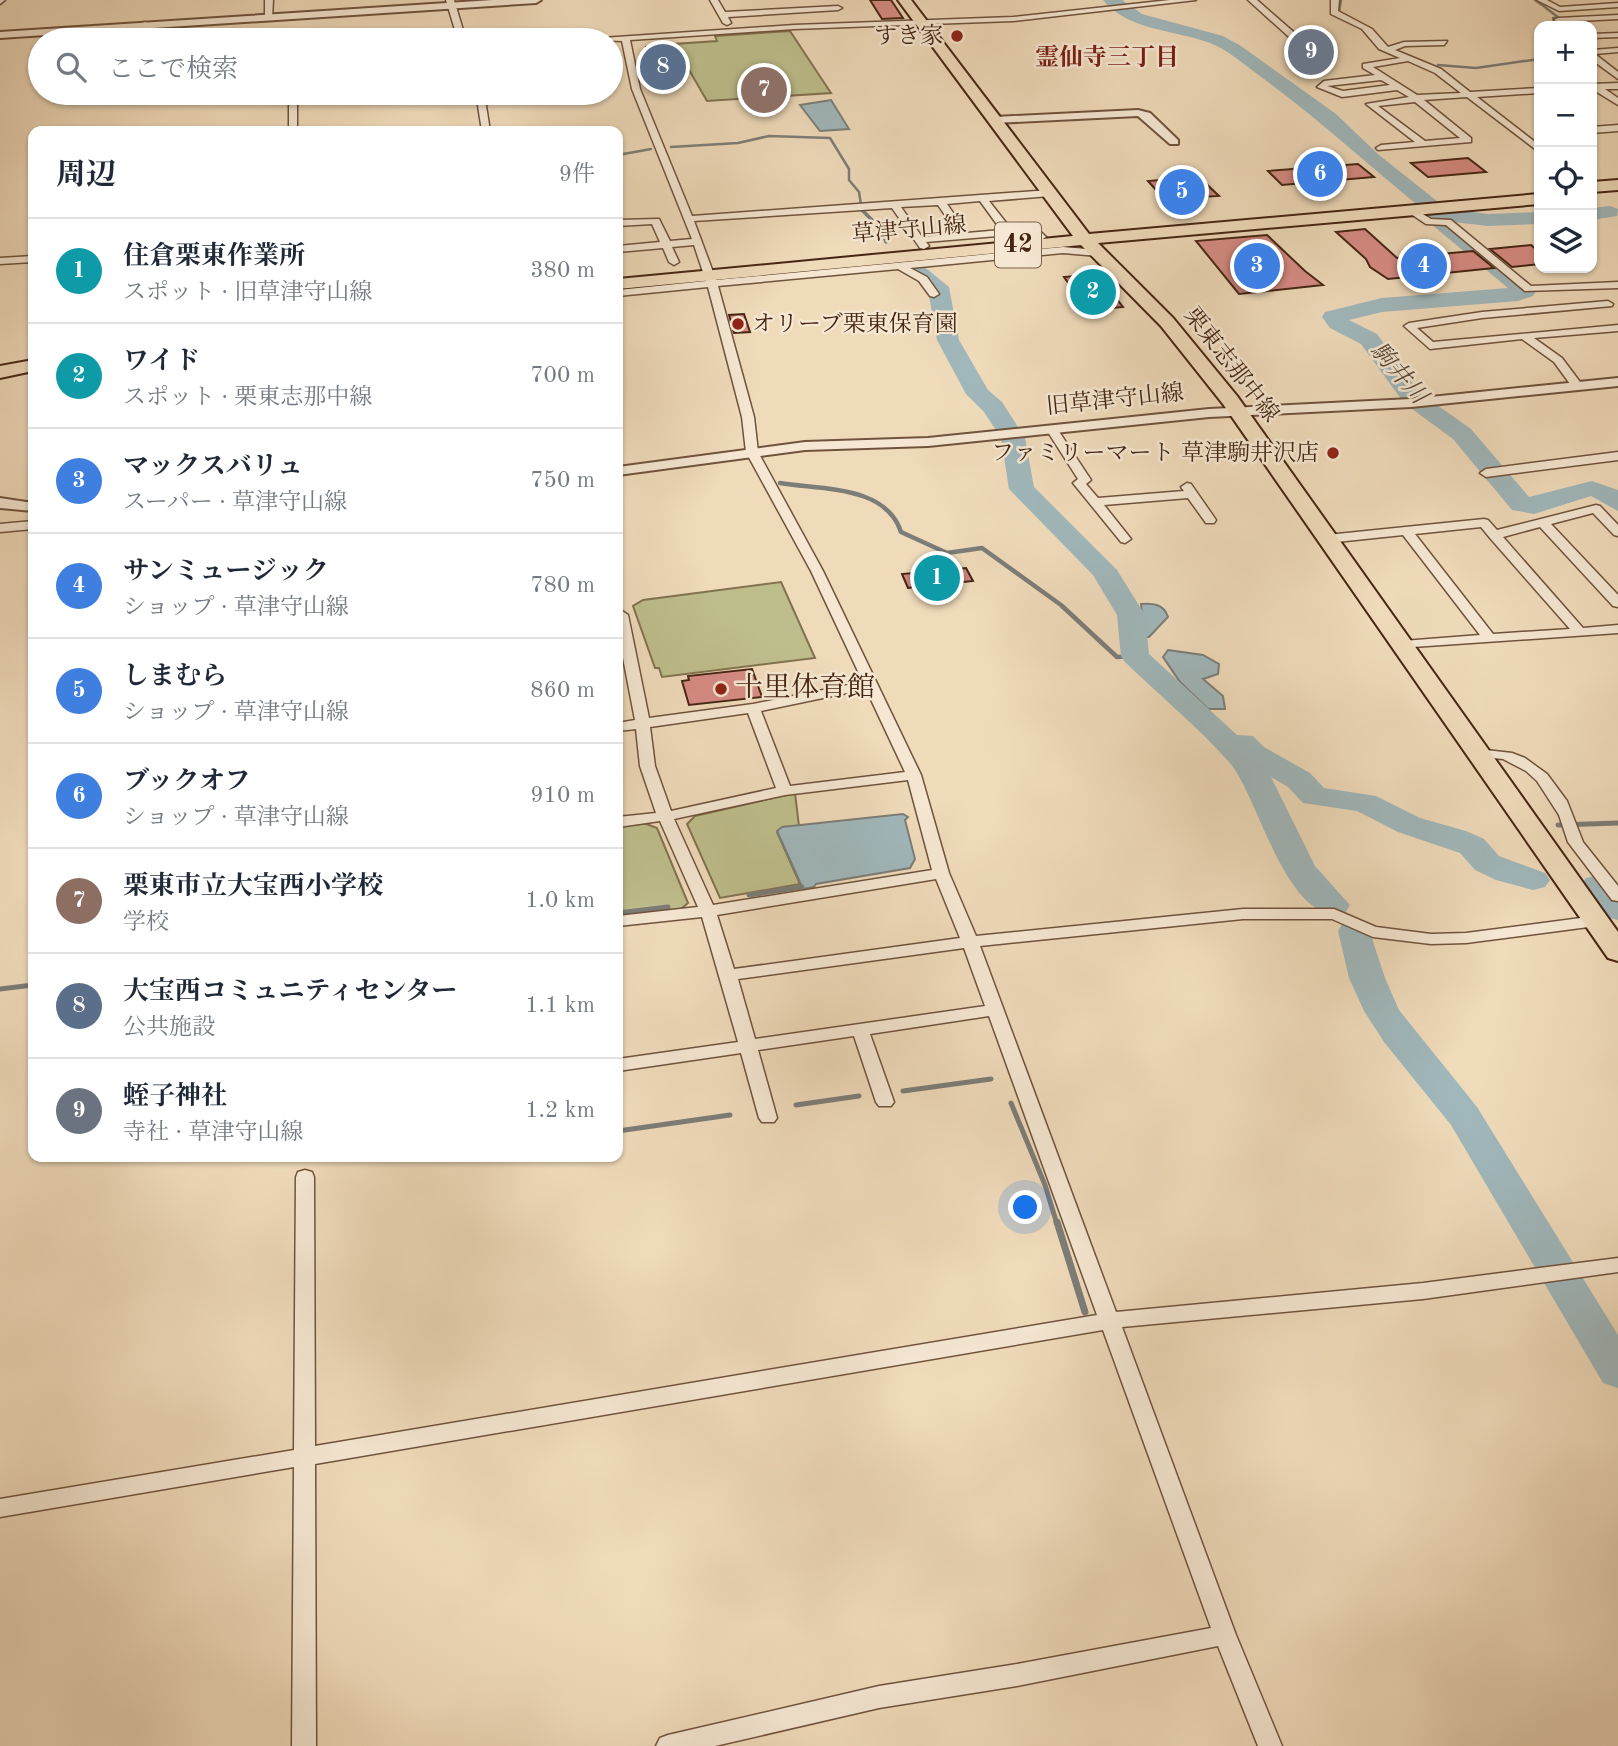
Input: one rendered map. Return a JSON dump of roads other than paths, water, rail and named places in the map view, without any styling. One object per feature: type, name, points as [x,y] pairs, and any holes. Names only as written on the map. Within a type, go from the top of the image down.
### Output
[{"type":"main road","name":"栗東志那中線","points":[[904,0],[1088,242],[1167,322],[1238,411],[1618,951]]},
{"type":"main road","points":[[1597,187],[1618,185]]},
{"type":"main road","points":[[1597,194],[1618,192]]},
{"type":"main road","name":"草津守山線","points":[[1428,211],[1534,193]]},
{"type":"main road","name":"草津守山線","points":[[623,276],[709,273],[1088,242],[1534,200]]},
{"type":"main road","name":"草津守山線","points":[[623,283],[922,243],[1041,237],[1088,242]]},
{"type":"main road","points":[[0,372],[28,367]]},
{"type":"main road","points":[[0,382],[28,378]]},
{"type":"street","points":[[270,0],[270,16]]},
{"type":"street","points":[[94,28],[450,3],[536,0]]},
{"type":"street","points":[[713,0],[732,32]]},
{"type":"street","points":[[832,0],[849,25]]},
{"type":"street","points":[[1061,0],[1078,13]]},
{"type":"street","points":[[623,39],[1058,15],[1192,0]]},
{"type":"street","points":[[1252,0],[1302,44]]},
{"type":"street","points":[[1335,0],[1334,12],[1339,16],[1372,33],[1378,44],[1388,50],[1428,66],[1468,92],[1537,147]]},
{"type":"street","points":[[1541,0],[1559,9],[1618,5]]},
{"type":"street","points":[[450,3],[458,28]]},
{"type":"street","points":[[722,15],[838,8]]},
{"type":"street","points":[[1058,15],[1066,23],[1112,19]]},
{"type":"street","points":[[1558,20],[1618,17]]},
{"type":"street","points":[[145,28],[147,24]]},
{"type":"street","points":[[0,35],[28,33]]},
{"type":"street","points":[[1597,36],[1618,35]]},
{"type":"street","points":[[626,39],[636,89],[663,151],[695,242],[709,273],[748,417],[752,452],[817,571],[914,775],[941,873],[970,942],[1225,1635],[1270,1746]]},
{"type":"street","points":[[1388,50],[1398,44],[1444,43]]},
{"type":"street","points":[[1597,53],[1618,50]]},
{"type":"street","points":[[1597,58],[1618,76]]},
{"type":"street","points":[[1381,148],[1468,140],[1416,98],[1366,66],[1407,59]]},
{"type":"street","points":[[1383,77],[1324,84],[1321,88],[1342,94],[1398,87]]},
{"type":"street","points":[[1597,87],[1618,86]]},
{"type":"street","points":[[1597,88],[1618,102]]},
{"type":"street","points":[[1424,145],[1370,104],[1468,92],[1534,90]]},
{"type":"street","points":[[293,105],[293,126]]},
{"type":"street","points":[[482,105],[485,126]]},
{"type":"street","points":[[995,120],[1138,113],[1146,115],[1174,142]]},
{"type":"street","points":[[1597,128],[1618,128]]},
{"type":"street","points":[[1523,136],[1534,135]]},
{"type":"street","points":[[687,219],[749,215],[799,217],[940,200],[1050,193]]},
{"type":"street","points":[[982,197],[1008,232]]},
{"type":"street","points":[[940,200],[964,236]]},
{"type":"street","points":[[895,205],[922,243],[964,236],[1034,230],[1041,237]]},
{"type":"street","points":[[1428,211],[1529,289],[1618,285]]},
{"type":"street","points":[[749,215],[754,226]]},
{"type":"street","points":[[623,223],[656,221],[674,262]]},
{"type":"street","points":[[623,248],[695,242]]},
{"type":"street","points":[[623,292],[709,273],[898,265],[1063,250],[1088,242]]},
{"type":"street","points":[[0,261],[28,259]]},
{"type":"street","points":[[898,265],[923,279],[934,294]]},
{"type":"street","points":[[1594,291],[1618,312]]},
{"type":"street","points":[[1608,304],[1482,315],[1409,326],[1430,346],[1618,328]]},
{"type":"street","points":[[1524,336],[1558,360],[1577,386]]},
{"type":"street","name":"旧草津守山線","points":[[623,470],[805,446],[928,442],[1238,411],[1415,402],[1618,382]]},
{"type":"street","points":[[1052,429],[1085,480],[1079,483],[1125,539]]},
{"type":"street","points":[[1486,473],[1618,456]]},
{"type":"street","points":[[1094,502],[1189,491],[1210,520]]},
{"type":"street","points":[[0,503],[28,506]]},
{"type":"street","points":[[1494,535],[1596,509],[1618,532]]},
{"type":"street","points":[[1326,539],[1482,522],[1580,632]]},
{"type":"street","points":[[1543,523],[1618,603]]},
{"type":"street","points":[[0,528],[28,525]]},
{"type":"street","points":[[1406,531],[1490,639]]},
{"type":"street","points":[[623,625],[643,723],[641,736],[648,769],[708,911],[768,1118]]},
{"type":"street","points":[[1403,645],[1618,629]]},
{"type":"street","points":[[623,726],[753,708],[872,684]]},
{"type":"street","points":[[753,708],[785,791]]},
{"type":"street","points":[[1477,753],[1496,752],[1517,758],[1536,771],[1566,813],[1577,845],[1618,896]]},
{"type":"street","points":[[623,821],[667,816],[785,791],[914,775]]},
{"type":"street","points":[[623,920],[708,911],[941,873]]},
{"type":"street","points":[[728,975],[970,942],[1251,913],[1334,914],[1373,932],[1431,939],[1466,938],[1596,921]]},
{"type":"street","points":[[623,1064],[994,1010]]},
{"type":"street","points":[[860,1029],[885,1102]]},
{"type":"street","points":[[304,1746],[305,1177]]},
{"type":"street","points":[[0,1508],[303,1459],[1108,1321],[1423,1291],[1618,1265]]},
{"type":"street","points":[[668,1746],[879,1697],[1017,1675],[1225,1635]]},
{"type":"water","points":[[831,100],[849,129],[820,131],[800,105]]},
{"type":"water","points":[[1141,604],[1158,605],[1168,617],[1149,637],[1144,637]]},
{"type":"water","points":[[1168,650],[1203,655],[1219,664],[1218,674],[1203,679],[1223,696],[1225,709],[1208,709],[1180,682],[1163,657]]},
{"type":"water","points":[[903,814],[908,817],[905,820],[915,859],[910,868],[816,884],[803,889],[777,831],[782,827]]},
{"type":"waterway","points":[[1111,0],[1136,17],[1217,40],[1235,50],[1329,118],[1372,159],[1441,214]]},
{"type":"waterway","points":[[1339,12],[1341,0]]},
{"type":"waterway","points":[[1535,0],[1545,7]]},
{"type":"waterway","points":[[1546,8],[1559,18],[1553,18],[1557,21]]},
{"type":"waterway","points":[[1371,29],[1381,40]]},
{"type":"waterway","points":[[1438,65],[1476,68],[1534,60]]},
{"type":"waterway","points":[[671,147],[738,143],[769,136],[830,138],[849,169],[849,180],[859,192],[862,211]]},
{"type":"waterway","points":[[623,154],[651,149]]},
{"type":"waterway","points":[[862,210],[882,230],[886,242]]},
{"type":"waterway","points":[[1597,213],[1610,212]]},
{"type":"waterway","points":[[1441,214],[1488,220],[1534,218]]},
{"type":"waterway","name":"駒井川","points":[[1441,214],[1432,215],[1525,291],[1518,294],[1382,305],[1333,317],[1338,323],[1369,339],[1412,398],[1462,434],[1521,504],[1534,506],[1581,489],[1592,488],[1605,492],[1618,503]]},
{"type":"waterway","points":[[908,265],[938,287],[947,322],[948,340],[978,394],[993,407],[1013,438],[1022,489],[1103,570],[1131,615],[1135,656],[1241,756],[1255,776],[1301,870],[1333,905]]},
{"type":"waterway","points":[[780,483],[850,492],[867,498],[882,506],[893,517],[901,532],[947,553],[982,548],[1061,605],[1117,657],[1135,656]]},
{"type":"waterway","points":[[1242,743],[1253,754],[1299,780],[1314,796],[1365,803],[1409,825],[1472,846],[1487,863],[1508,873],[1533,880]]},
{"type":"waterway","points":[[1558,825],[1618,823]]},
{"type":"waterway","points":[[1598,885],[1602,886],[1618,909]]},
{"type":"waterway","points":[[749,895],[802,887]]},
{"type":"waterway","points":[[623,912],[668,907]]},
{"type":"waterway","points":[[1355,931],[1367,978],[1382,1011],[1464,1116],[1618,1371]]},
{"type":"waterway","points":[[0,989],[28,986]]},
{"type":"waterway","points":[[903,1091],[991,1079]]},
{"type":"waterway","points":[[796,1105],[859,1096]]},
{"type":"waterway","points":[[1011,1103],[1045,1185],[1057,1224]]},
{"type":"waterway","points":[[623,1130],[730,1115]]},
{"type":"waterway","points":[[1057,1222],[1085,1312]]},
{"type":"place","name":"すき家","points":[[957,36]]},
{"type":"place","name":"蛭子神社","points":[[1311,52]]},
{"type":"place","name":"大宝西コミュニティセンター","points":[[663,67]]},
{"type":"place","name":"栗東市立大宝西小学校","points":[[764,90]]},
{"type":"place","name":"ブックオフ","points":[[1320,174]]},
{"type":"place","name":"しまむら","points":[[1182,192]]},
{"type":"place","name":"マックスバリュ","points":[[1257,266]]},
{"type":"place","name":"サンミュージック","points":[[1424,266]]},
{"type":"place","name":"ワイド","points":[[1093,292]]},
{"type":"place","name":"オリーブ栗東保育園","points":[[738,324]]},
{"type":"place","name":"ファミリーマート 草津駒井沢店","points":[[1333,453]]},
{"type":"place","name":"住倉栗東作業所","points":[[937,578]]},
{"type":"place","name":"十里体育館","points":[[721,689]]},
{"type":"district","name":"霊仙寺三丁目","points":[[1107,59]]}]
